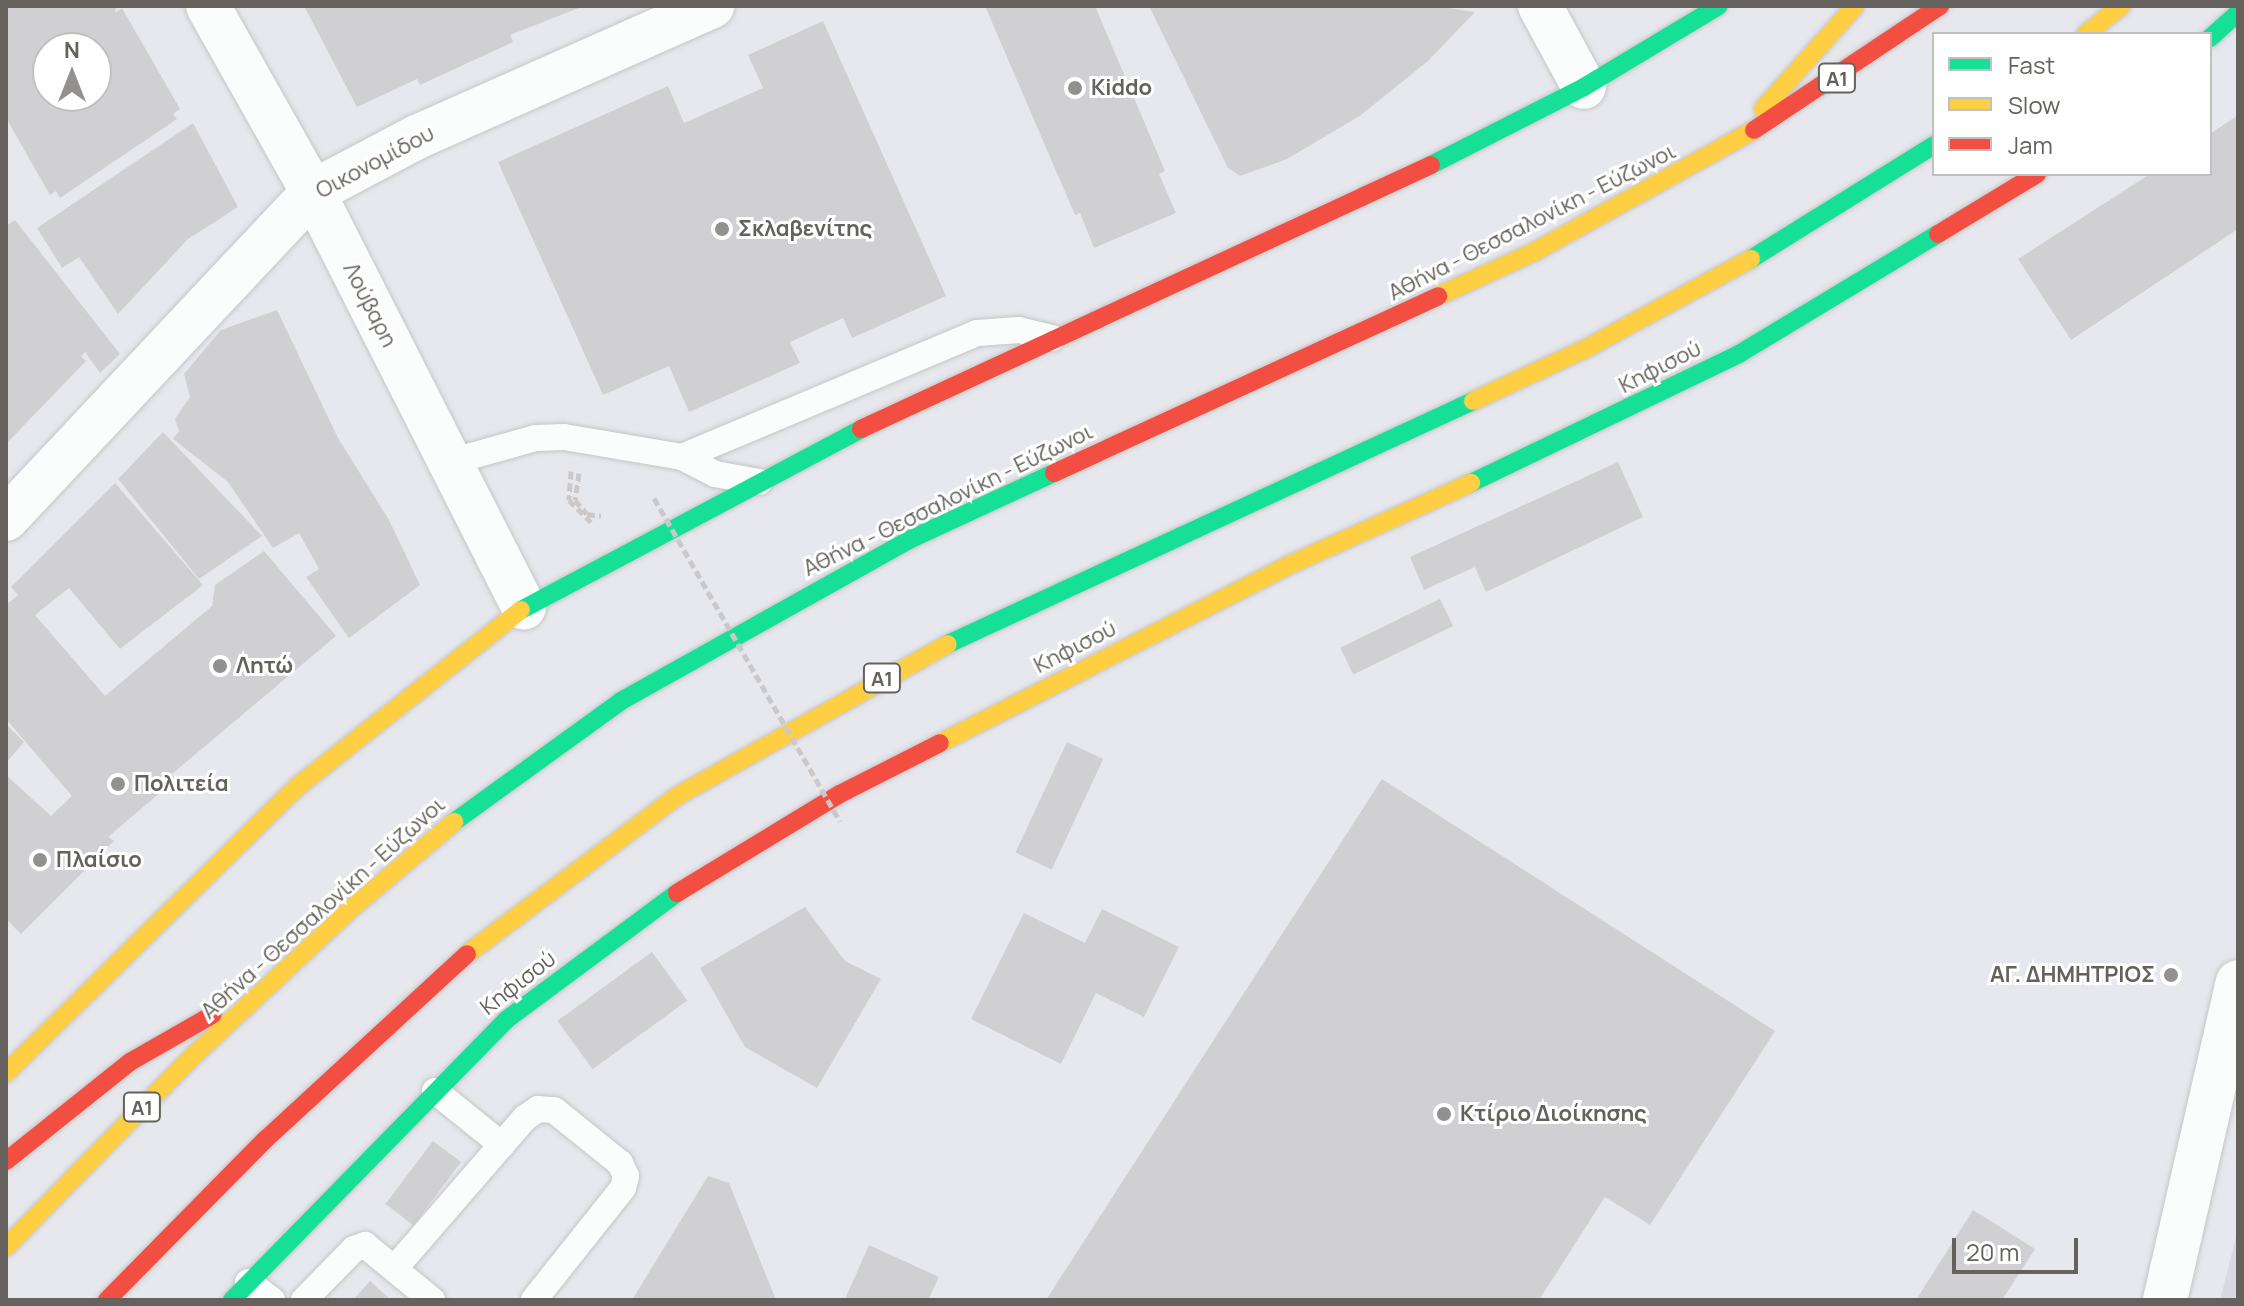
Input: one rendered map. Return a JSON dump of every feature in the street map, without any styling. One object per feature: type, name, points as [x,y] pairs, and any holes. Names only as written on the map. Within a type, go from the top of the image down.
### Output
[{"type":"main road","points":[[6,1073],[298,786],[524,608],[759,482],[1052,338],[1357,202],[1584,87],[1719,6]]},
{"type":"main road","points":[[1730,146],[1855,6]]},
{"type":"main road","name":"Αθήνα - Θεσσαλονίκη - Εύζωνοι","points":[[6,1247],[191,1058],[437,834],[621,701],[802,597],[911,539],[1431,303],[1730,146],[1940,6]]},
{"type":"main road","points":[[2088,32],[2121,6]]},
{"type":"main road","points":[[2212,36],[2238,13]]},
{"type":"main road","name":"Α1","points":[[107,1300],[266,1139],[425,990],[510,917],[679,795],[965,635],[1585,349],[1781,243],[1932,146]]},
{"type":"main road","name":"Κηφισού","points":[[240,1291],[506,1020],[690,883],[840,794],[1302,558],[1562,442],[1739,354],[2034,176]]},
{"type":"main road","points":[[6,1161],[130,1062],[283,973]]},
{"type":"street","name":"Λούβαρη","points":[[208,6],[313,192],[524,608]]},
{"type":"street","name":"Οικονομίδου","points":[[6,519],[313,192],[417,137],[712,6]]},
{"type":"street","points":[[1540,6],[1584,87]]},
{"type":"street","points":[[2165,1300],[2238,982]]},
{"type":"lane","points":[[682,457],[977,333],[1019,330],[1052,338]]},
{"type":"lane","points":[[450,462],[536,438],[564,437],[682,457],[715,474],[759,482]]},
{"type":"lane","points":[[435,1091],[502,1145]]},
{"type":"lane","points":[[395,1268],[502,1145],[538,1109],[554,1110],[620,1163],[626,1176],[623,1188],[534,1300]]},
{"type":"lane","points":[[304,1300],[354,1249],[365,1245],[432,1300]]},
{"type":"lane","points":[[240,1291],[272,1300]]},
{"type":"path","points":[[577,462],[566,486],[575,511],[586,521],[612,520]]},
{"type":"path","points":[[584,468],[574,486],[580,509],[600,516],[616,513]]},
{"type":"path","points":[[644,497],[663,493]]},
{"type":"path","points":[[641,506],[654,495]]},
{"type":"path","points":[[654,495],[840,821]]},
{"type":"shaded area","points":[[2238,1229],[2238,1300],[2220,1300]]},
{"type":"building","points":[[6,6],[116,6],[115,13],[122,8],[180,109],[173,114],[177,119],[60,198],[56,191],[50,195],[6,118]]},
{"type":"building","points":[[304,6],[584,6],[510,35],[513,42],[420,85],[417,79],[357,107]]},
{"type":"building","name":"Kiddo","points":[[985,6],[1095,6],[1165,171],[1159,174],[1176,213],[1094,248],[1080,213],[1075,215]]},
{"type":"building","points":[[1149,6],[1434,6],[1475,12],[1428,61],[1361,115],[1287,159],[1240,176],[1228,168]]},
{"type":"building","name":"Σκλαβενίτης","points":[[823,21],[946,296],[852,338],[843,318],[790,342],[800,363],[689,412],[669,366],[603,395],[498,162],[668,86],[684,123],[763,88],[748,55]]},
{"type":"building","points":[[2238,115],[2238,229],[2071,340],[2018,259],[2147,176],[2212,176],[2212,133]]},
{"type":"building","points":[[193,123],[238,207],[188,239],[118,314],[79,257],[62,268],[37,228]]},
{"type":"building","points":[[15,220],[120,354],[100,373],[85,352],[81,356],[86,361],[6,444],[6,226]]},
{"type":"building","points":[[277,310],[338,438],[389,520],[420,585],[349,638],[306,577],[319,569],[299,533],[273,548],[228,482],[173,439],[179,431],[175,419],[190,397],[184,374],[221,330]]},
{"type":"building","points":[[163,432],[262,536],[199,579],[118,479]]},
{"type":"building","points":[[1618,462],[1643,517],[1486,592],[1475,567],[1424,590],[1410,557]]},
{"type":"building","points":[[115,483],[203,585],[120,649],[69,588],[35,615],[105,696],[212,606],[215,585],[264,551],[336,636],[172,774],[176,779],[108,837],[114,841],[21,934],[6,919],[6,775],[51,816],[72,796],[6,719],[6,605],[18,595],[11,587]]},
{"type":"building","points":[[1440,599],[1453,626],[1353,675],[1340,648]]},
{"type":"building","points":[[6,724],[24,742],[6,763]]},
{"type":"building","points":[[1067,742],[1103,759],[1052,869],[1015,853]]},
{"type":"building","name":"Κτίριο Διοίκησης","points":[[1382,779],[1775,1031],[1650,1225],[1605,1197],[1539,1300],[1046,1300]]},
{"type":"building","points":[[805,907],[845,961],[881,979],[817,1088],[745,1047],[700,968]]},
{"type":"building","points":[[1102,909],[1179,947],[1144,1017],[1096,993],[1061,1064],[971,1019],[1024,913],[1085,943]]},
{"type":"building","points":[[652,952],[687,1001],[593,1069],[557,1021]]},
{"type":"building","points":[[433,1141],[461,1162],[413,1225],[385,1204]]},
{"type":"building","points":[[708,1176],[729,1183],[776,1300],[632,1300]]},
{"type":"building","points":[[1973,1210],[2035,1249],[2002,1300],[1916,1300]]},
{"type":"building","points":[[869,1245],[939,1277],[928,1300],[845,1299]]},
{"type":"building","points":[[370,1281],[391,1300],[353,1300]]},
{"type":"traffic: fast","points":[[1431,165],[1584,87],[1719,6]]},
{"type":"traffic: fast","points":[[2212,36],[2238,13]]},
{"type":"traffic: fast","points":[[1751,259],[1932,146]]},
{"type":"traffic: fast","points":[[1471,483],[1739,354],[1938,234]]},
{"type":"traffic: fast","points":[[948,644],[1473,401]]},
{"type":"traffic: fast","points":[[521,610],[861,429]]},
{"type":"traffic: fast","points":[[454,822],[621,701],[911,539],[1054,473]]},
{"type":"traffic: fast","points":[[232,1300],[506,1020],[677,893]]},
{"type":"traffic: slow","points":[[1763,109],[1855,6]]},
{"type":"traffic: slow","points":[[2088,32],[2121,6]]},
{"type":"traffic: slow","points":[[1438,296],[1534,252],[1754,130]]},
{"type":"traffic: slow","points":[[1473,401],[1585,349],[1751,259]]},
{"type":"traffic: slow","points":[[940,743],[1287,566],[1471,483]]},
{"type":"traffic: slow","points":[[6,1073],[298,786],[521,610]]},
{"type":"traffic: slow","points":[[467,954],[679,795],[948,644]]},
{"type":"traffic: slow","points":[[6,1247],[191,1058],[354,906],[454,822]]},
{"type":"traffic: jam","points":[[1754,130],[1940,6]]},
{"type":"traffic: jam","points":[[861,429],[1431,165]]},
{"type":"traffic: jam","points":[[1938,234],[2034,176]]},
{"type":"traffic: jam","points":[[1054,473],[1438,296]]},
{"type":"traffic: jam","points":[[677,893],[840,794],[940,743]]},
{"type":"traffic: jam","points":[[107,1300],[266,1139],[467,954]]},
{"type":"traffic: jam","points":[[6,1161],[130,1062],[212,1015]]},
{"type":"place","name":"Kiddo","points":[[1075,88]]},
{"type":"place","name":"Σκλαβενίτης","points":[[722,229]]},
{"type":"place","name":"Λητώ","points":[[220,666]]},
{"type":"place","name":"Πολιτεία","points":[[118,784]]},
{"type":"place","name":"Πλαίσιο","points":[[40,860]]},
{"type":"place","name":"ΑΓ. ΔΗΜΗΤΡΙΟΣ","points":[[2171,975]]},
{"type":"place","name":"Κτίριο Διοίκησης","points":[[1444,1114]]}]
